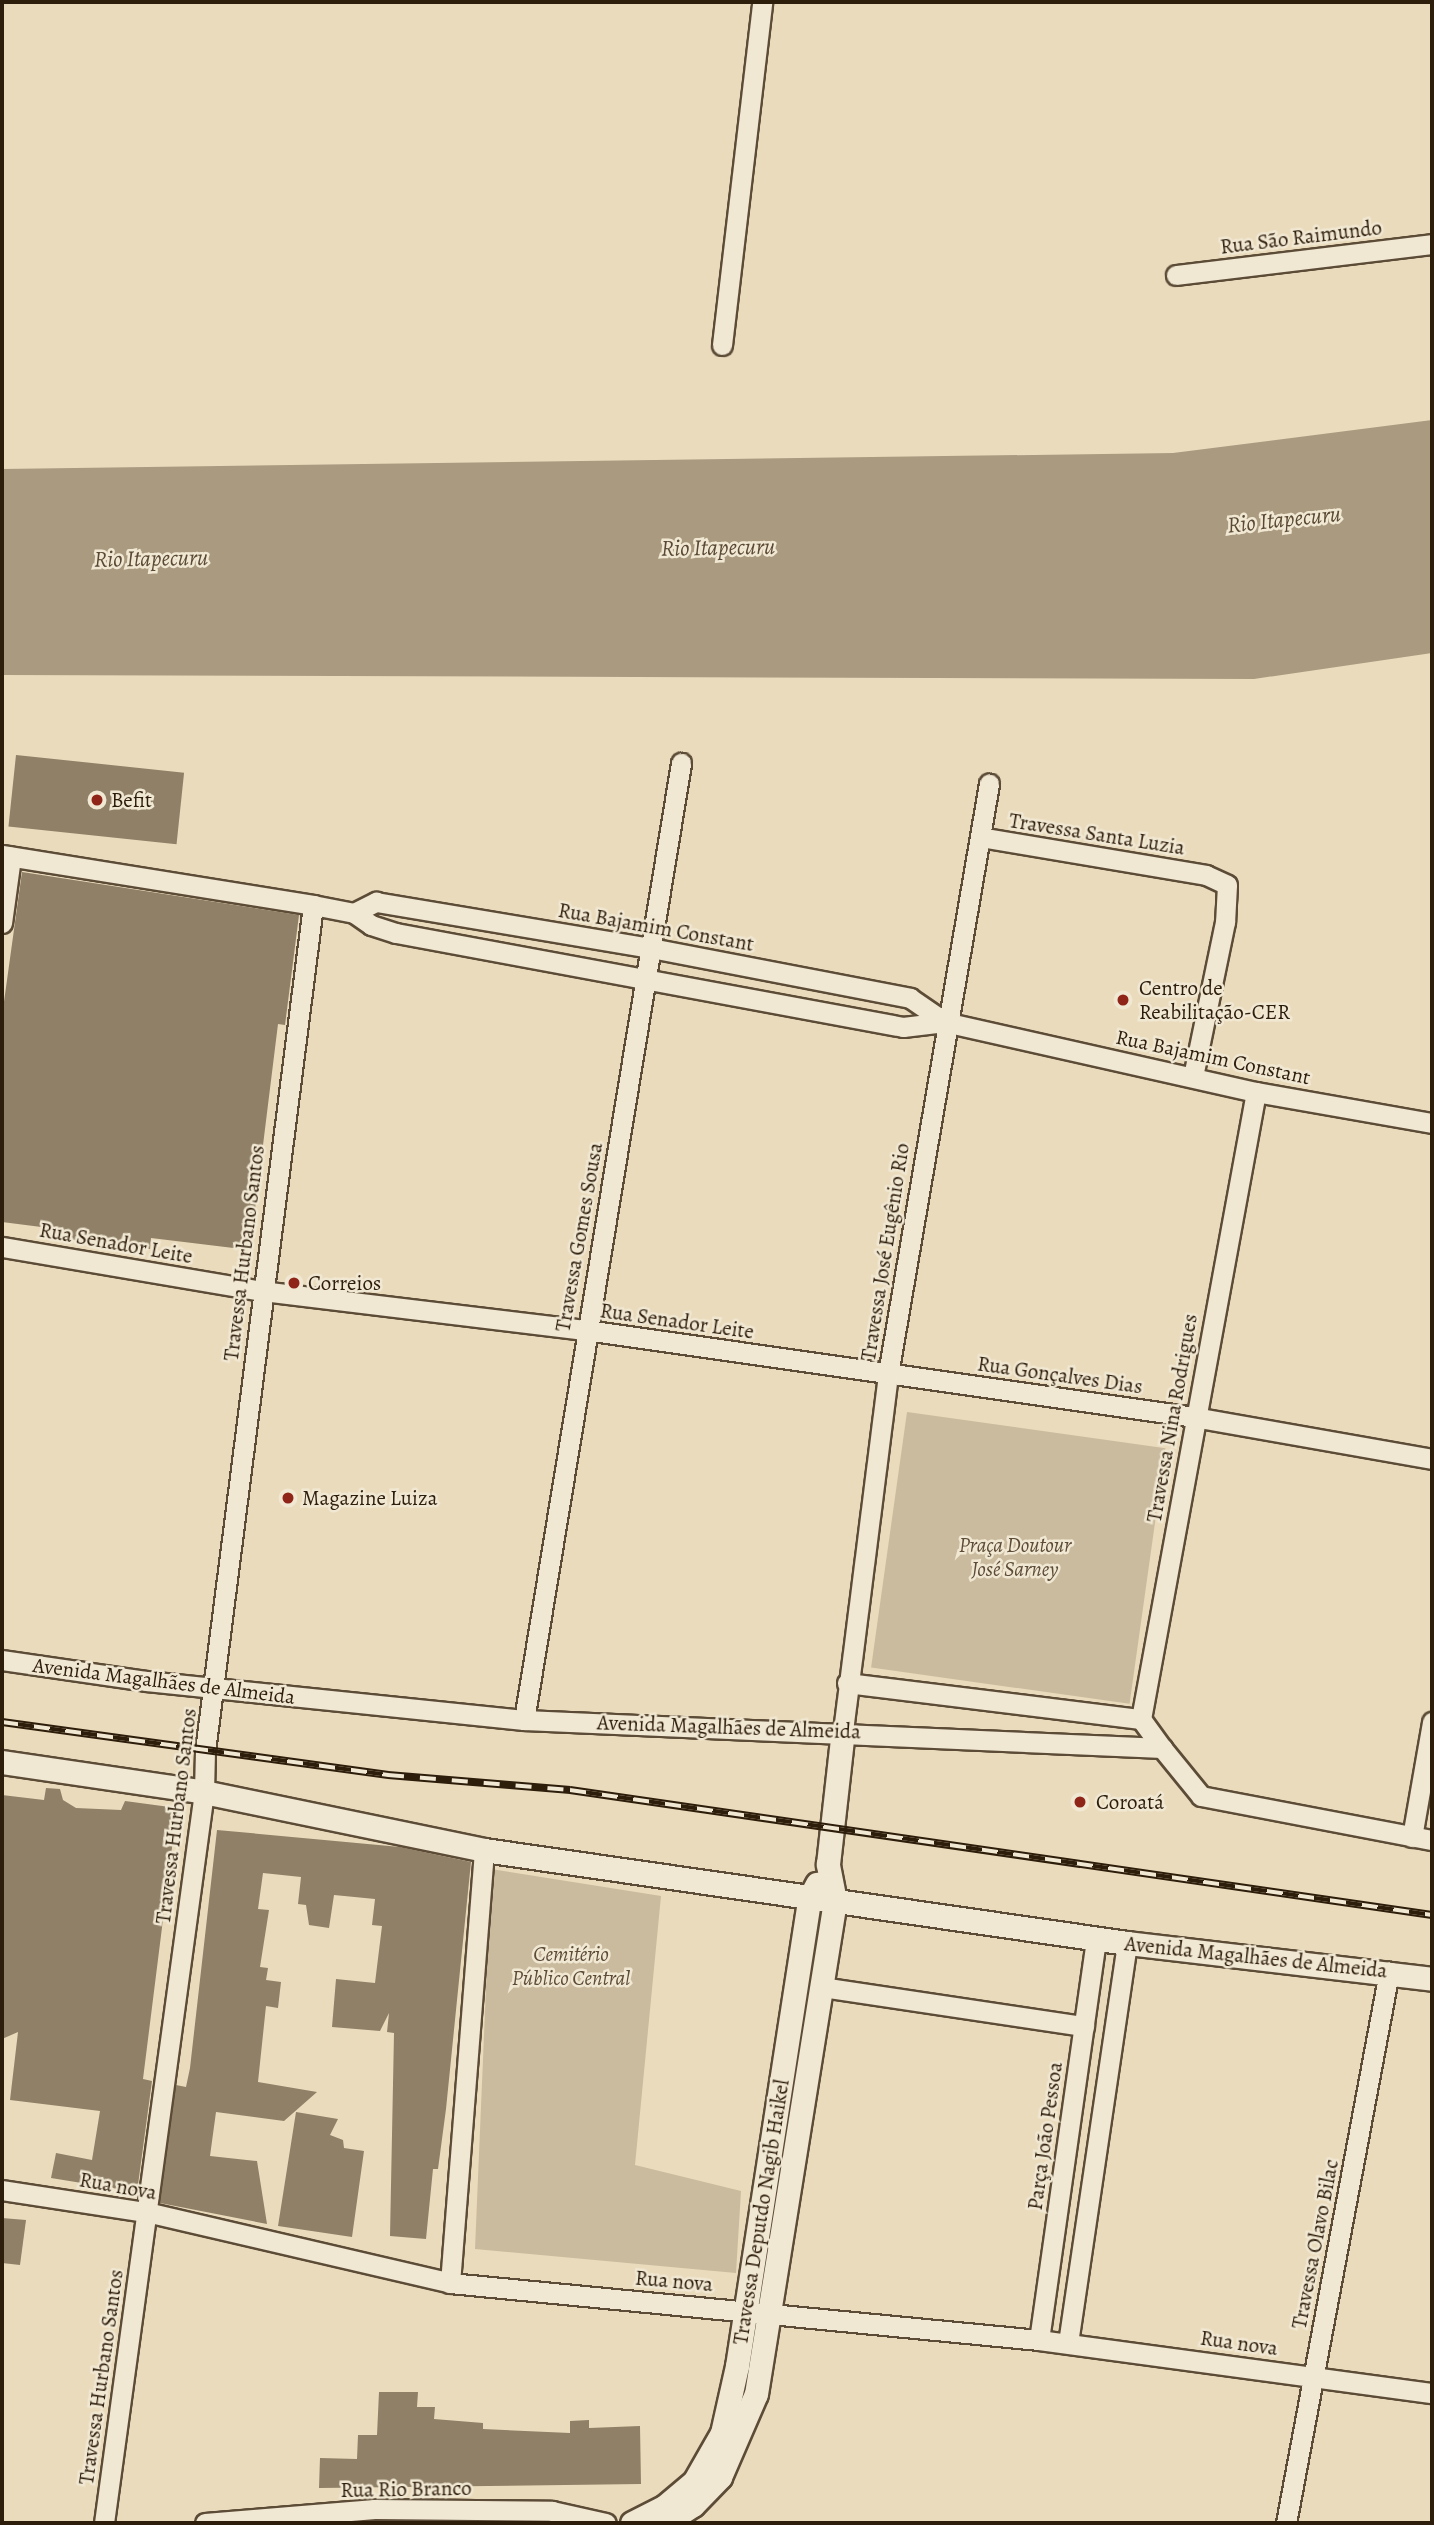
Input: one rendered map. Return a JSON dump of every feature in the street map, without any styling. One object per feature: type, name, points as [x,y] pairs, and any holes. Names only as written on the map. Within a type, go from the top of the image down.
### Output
[{"type":"street","points":[[722,345],[762,2]]},
{"type":"street","name":"Rua São Raimundo","points":[[1176,275],[1432,244]]},
{"type":"street","name":"Travessa Gomes Sousa","points":[[524,1720],[681,763]]},
{"type":"street","name":"Travessa José Eugênio Rio","points":[[843,1731],[888,1374],[945,1022],[989,784]]},
{"type":"street","name":"Travessa Santa Luzia","points":[[980,837],[1206,875],[1227,884],[1228,896],[1193,1077]]},
{"type":"street","points":[[2,923],[6,856]]},
{"type":"street","name":"Rua Bajamim Constant","points":[[6,856],[313,905],[354,913],[371,925],[396,933],[902,1027],[945,1022],[1255,1091],[1432,1123]]},
{"type":"street","name":"Rua Bajamim Constant","points":[[354,913],[376,902],[651,948],[909,998],[945,1022]]},
{"type":"street","name":"Travessa Hurbano Santos","points":[[104,2523],[204,1792],[262,1291],[313,905]]},
{"type":"street","name":"Travessa Nina Rodrigues","points":[[1141,1719],[1255,1091]]},
{"type":"street","name":"Rua Senador Leite","points":[[2,1247],[262,1291],[586,1331],[888,1374]]},
{"type":"street","name":"Rua Gonçalves Dias","points":[[888,1374],[1194,1417],[1432,1460]]},
{"type":"street","name":"Avenida Magalhães de Almeida","points":[[2,1660],[214,1689],[524,1720],[843,1731],[1162,1748]]},
{"type":"street","points":[[847,1683],[1141,1719],[1201,1796],[1432,1840]]},
{"type":"street","points":[[1412,1837],[1432,1722]]},
{"type":"street","name":"Travessa Deputdo Nagib Haikel","points":[[665,2523],[706,2494],[736,2449],[756,2394],[771,2314],[835,1901],[828,1864],[843,1731]]},
{"type":"street","name":"Avenida Magalhães de Almeida","points":[[2,1762],[204,1792],[484,1850],[1096,1939],[1389,1972],[1430,1980]]},
{"type":"street","points":[[450,2283],[484,1850]]},
{"type":"street","name":"Travessa Deputdo Nagib Haikel","points":[[632,2523],[681,2494],[707,2463],[730,2404],[810,1897],[828,1864]]},
{"type":"street","name":"Parça João Pessoa","points":[[1039,2340],[1096,1939]]},
{"type":"street","points":[[1068,2343],[1127,1943]]},
{"type":"street","name":"Travessa Olavo Bilac","points":[[1286,2523],[1389,1972]]},
{"type":"street","points":[[822,1987],[1084,2026]]},
{"type":"street","name":"Rua nova","points":[[2,2190],[146,2212],[450,2283],[1068,2343],[1432,2393]]},
{"type":"street","name":"Rua Rio Branco","points":[[205,2523],[374,2509],[552,2511],[606,2523]]},
{"type":"green space","name":"Praça Doutour José Sarney","points":[[907,1412],[1165,1448],[1130,1704],[871,1667]]},
{"type":"green space","name":"Cemitério Público Central","points":[[491,1869],[661,1896],[635,2165],[741,2191],[736,2273],[475,2249]]},
{"type":"water","name":"Rio Itapecuru","points":[[1432,420],[1432,653],[1254,679],[2,675],[2,469],[1173,453]]},
{"type":"building","name":"Befit","points":[[16,755],[184,773],[177,844],[8,827]]},
{"type":"building","points":[[22,872],[299,915],[285,1025],[278,1024],[250,1250],[151,1238],[150,1249],[64,1239],[57,1229],[2,1222],[2,1016]]},
{"type":"building","points":[[46,1788],[60,1789],[63,1800],[76,1808],[121,1810],[125,1801],[177,1808],[143,2079],[152,2081],[137,2192],[51,2178],[56,2153],[92,2160],[100,2111],[10,2100],[18,2032],[2,2039],[2,1795],[44,1800]]},
{"type":"building","points":[[217,1830],[400,1847],[471,1862],[446,2109],[438,2169],[433,2169],[426,2239],[390,2236],[394,2033],[387,2032],[389,2013],[380,2031],[332,2027],[336,1979],[375,1983],[382,1926],[372,1925],[375,1899],[334,1895],[329,1928],[309,1925],[306,1905],[298,1904],[301,1877],[263,1873],[258,1909],[269,1910],[260,1967],[268,1968],[266,1980],[281,1982],[278,2008],[266,2006],[258,2082],[317,2092],[284,2121],[216,2112],[210,2156],[257,2161],[267,2224],[160,2203],[176,2085],[186,2087],[190,2068]]},
{"type":"building","points":[[296,2112],[338,2119],[330,2135],[343,2140],[344,2148],[364,2151],[352,2237],[278,2226]]},
{"type":"building","points":[[2,2218],[26,2220],[20,2265],[2,2263]]},
{"type":"building","points":[[379,2392],[418,2392],[417,2407],[435,2407],[434,2419],[483,2423],[483,2429],[570,2433],[570,2421],[589,2420],[589,2428],[640,2426],[641,2484],[319,2488],[320,2458],[357,2459],[358,2435],[377,2435]]},
{"type":"railway","points":[[2,1722],[388,1775],[570,1790],[1432,1915]]},
{"type":"place","name":"Befit","points":[[97,800]]},
{"type":"place","name":"Centro de Reabilitação-CER","points":[[1123,1000]]},
{"type":"place","name":"Correios","points":[[294,1283]]},
{"type":"place","name":"Magazine Luiza","points":[[288,1498]]},
{"type":"place","name":"Coroatá","points":[[1080,1802]]}]
